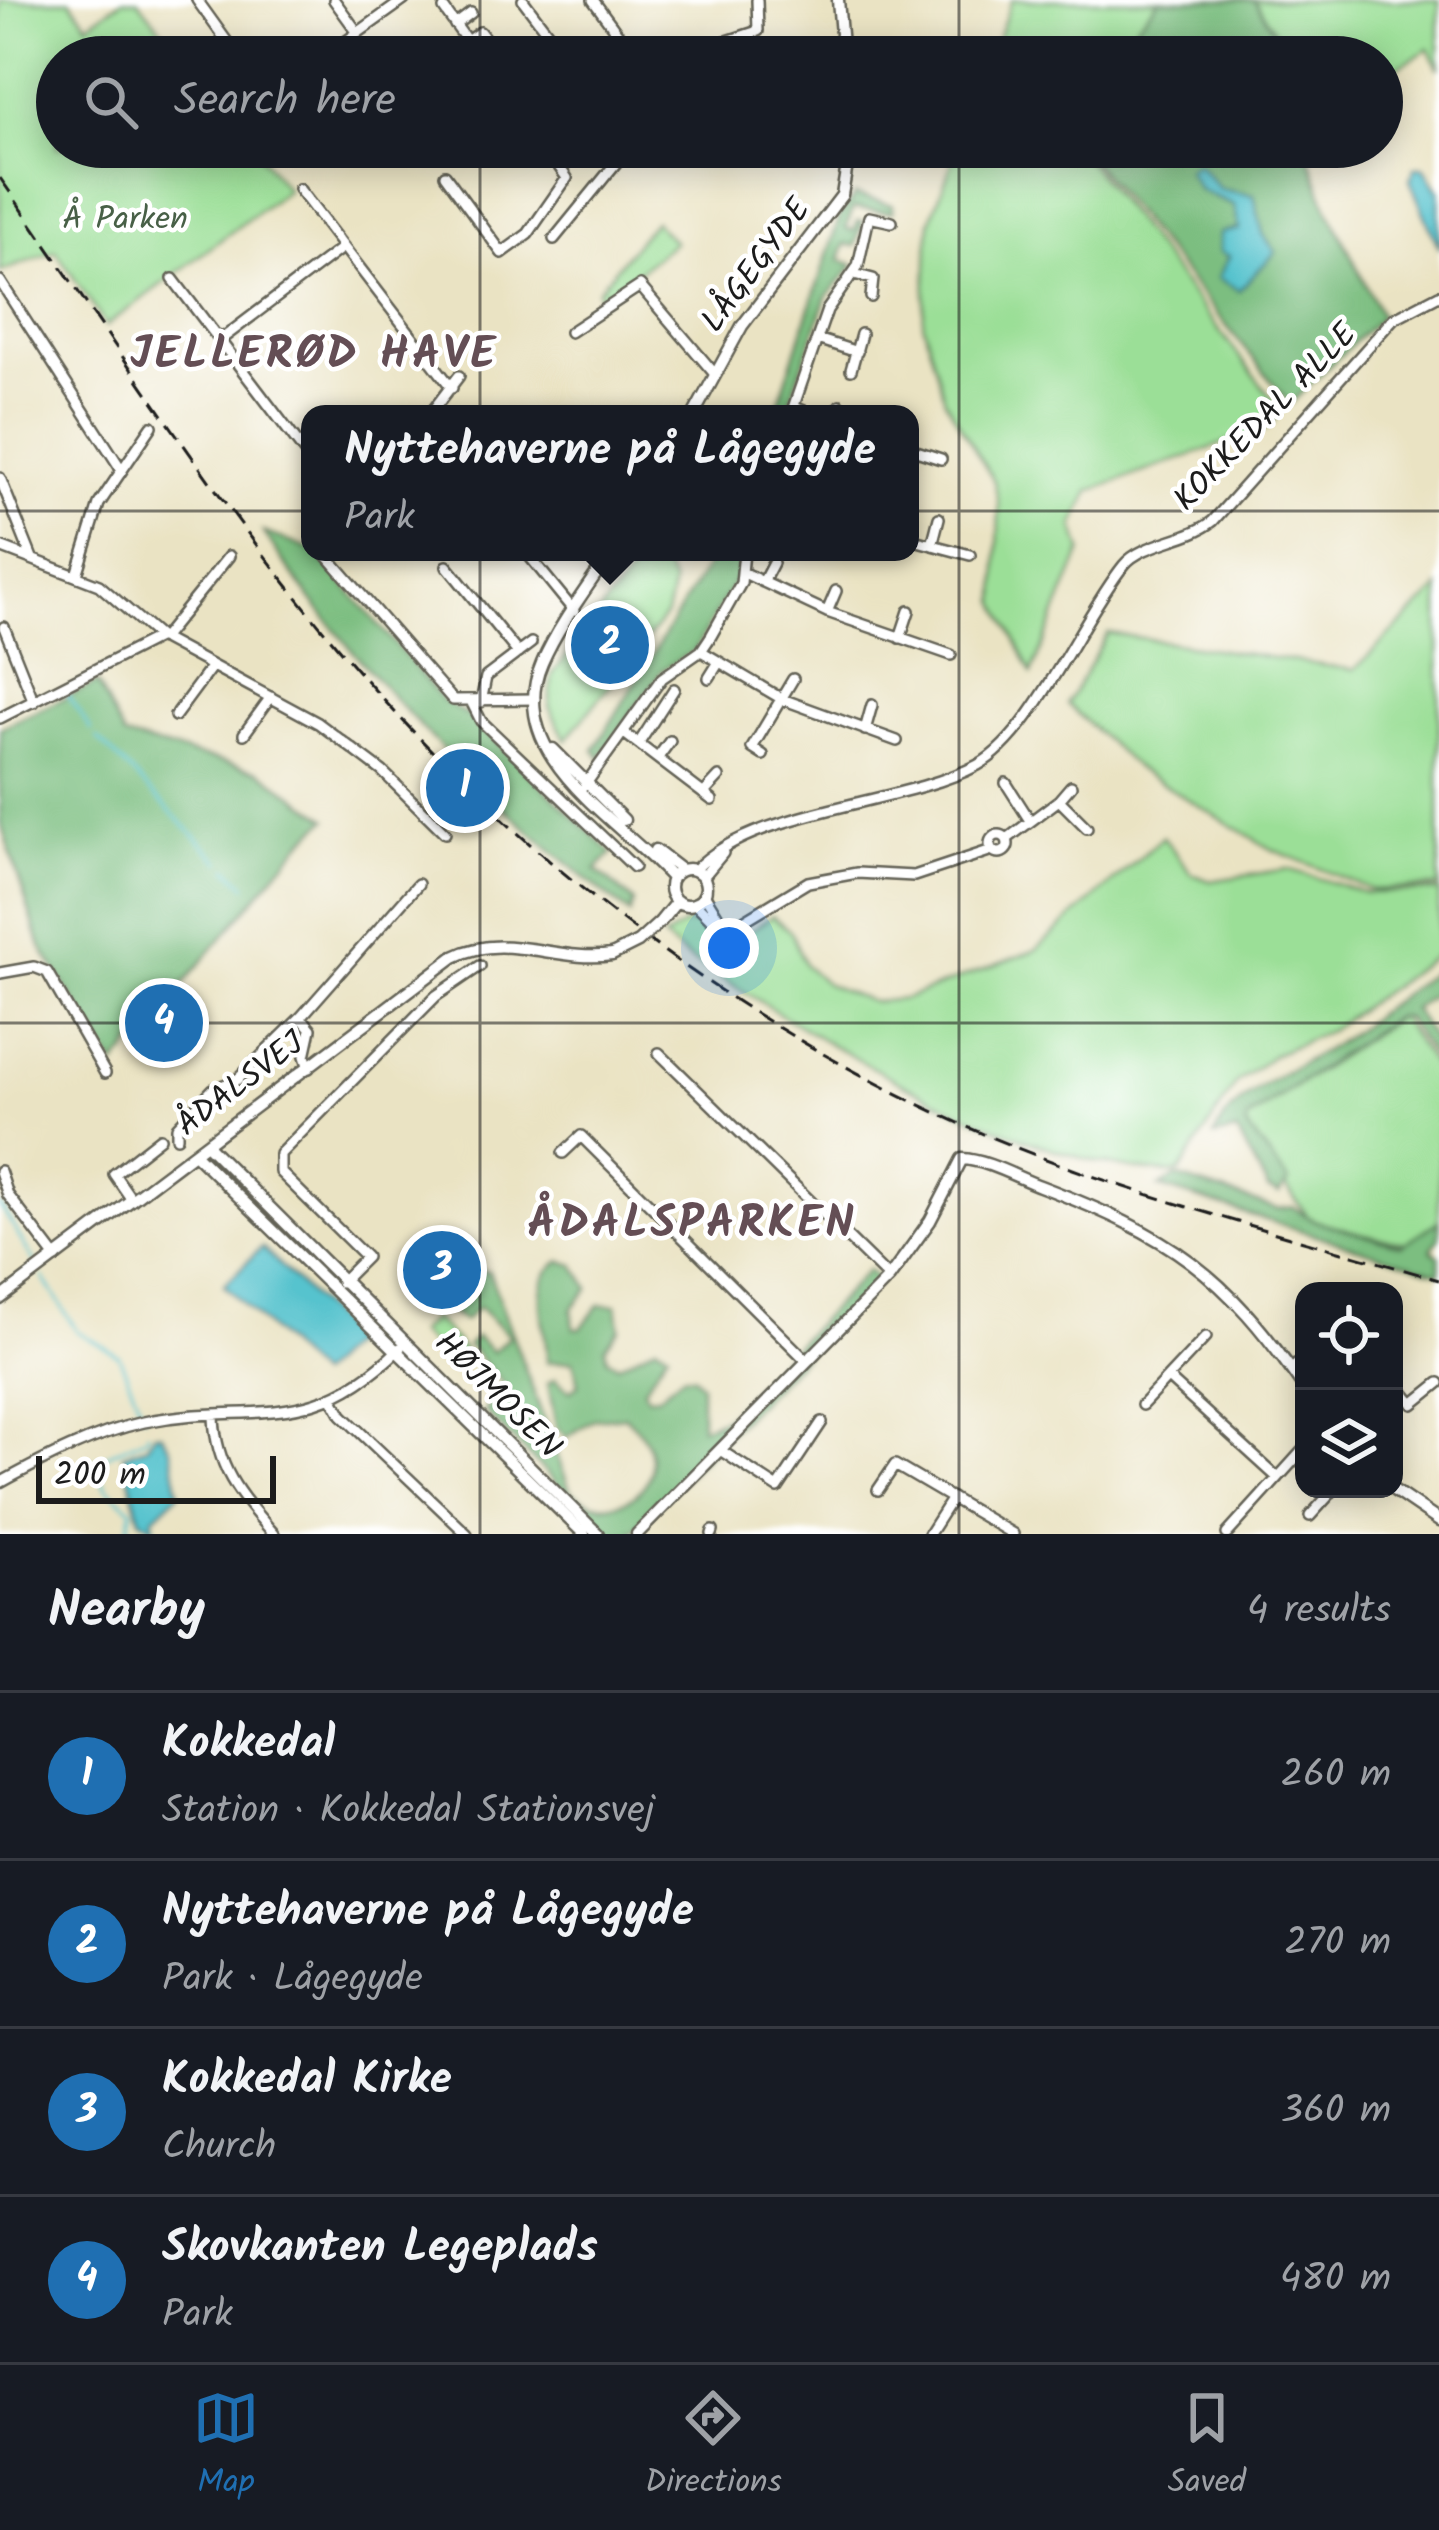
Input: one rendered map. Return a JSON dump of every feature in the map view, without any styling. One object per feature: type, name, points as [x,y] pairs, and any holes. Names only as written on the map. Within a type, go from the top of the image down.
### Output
[{"type":"street","points":[[196,0],[223,36]]},
{"type":"street","points":[[334,0],[358,33]]},
{"type":"street","points":[[354,36],[404,0]]},
{"type":"street","points":[[523,0],[550,36]]},
{"type":"street","points":[[593,0],[620,36]]},
{"type":"street","points":[[743,36],[758,31],[757,0]]},
{"type":"street","points":[[838,0],[841,36]]},
{"type":"street","points":[[444,9],[463,36]]},
{"type":"street","points":[[455,25],[471,14]]},
{"type":"street","points":[[445,176],[502,253],[528,234],[567,178],[560,168]]},
{"type":"street","points":[[554,239],[611,168]]},
{"type":"street","name":"LÅGEGYDE","points":[[698,405],[749,316],[842,195],[850,168]]},
{"type":"street","points":[[299,189],[452,388]]},
{"type":"street","points":[[544,211],[565,225]]},
{"type":"street","points":[[795,405],[831,301],[854,274],[869,217],[892,222]]},
{"type":"street","points":[[219,341],[343,247]]},
{"type":"street","points":[[848,253],[860,256]]},
{"type":"street","points":[[854,274],[874,279],[872,297]]},
{"type":"street","points":[[173,279],[301,446]]},
{"type":"street","points":[[0,281],[121,469]]},
{"type":"street","points":[[570,332],[640,286],[714,373]]},
{"type":"street","name":"KOKKEDAL ALLE","points":[[699,874],[735,841],[982,763],[1014,735],[1125,563],[1213,521],[1393,319],[1439,295]]},
{"type":"street","points":[[0,312],[16,307]]},
{"type":"street","points":[[851,370],[861,334]]},
{"type":"street","points":[[817,339],[857,352]]},
{"type":"street","points":[[438,405],[459,376]]},
{"type":"street","points":[[76,575],[100,503],[152,426]]},
{"type":"street","points":[[919,451],[941,459]]},
{"type":"street","points":[[0,478],[32,558]]},
{"type":"street","points":[[932,545],[939,518]]},
{"type":"street","points":[[919,541],[970,555]]},
{"type":"street","points":[[0,547],[101,586],[160,638],[338,737],[382,771],[390,784],[445,833]]},
{"type":"street","points":[[0,718],[160,638],[229,556]]},
{"type":"street","points":[[332,561],[447,696],[535,705]]},
{"type":"street","points":[[533,561],[574,610]]},
{"type":"street","points":[[605,561],[542,664],[535,705],[551,746],[584,786],[676,874],[699,874],[700,899],[727,931],[808,882],[857,873],[914,876],[992,850],[993,837],[1007,838],[1071,786]]},
{"type":"street","points":[[584,786],[662,679],[701,651],[744,573],[744,561]]},
{"type":"street","points":[[763,582],[772,563]]},
{"type":"street","points":[[447,566],[518,652]]},
{"type":"street","points":[[744,573],[827,612],[951,655]]},
{"type":"street","points":[[827,612],[836,591]]},
{"type":"street","points":[[900,638],[909,611]]},
{"type":"street","points":[[4,627],[34,702]]},
{"type":"street","points":[[531,643],[486,677],[477,702],[481,721],[634,867]]},
{"type":"street","points":[[701,651],[782,699],[897,741]]},
{"type":"street","points":[[709,678],[719,662]]},
{"type":"street","points":[[176,716],[212,666]]},
{"type":"street","points":[[763,755],[752,748],[793,679]]},
{"type":"street","points":[[640,742],[674,689]]},
{"type":"street","points":[[244,734],[271,697]]},
{"type":"street","points":[[865,730],[872,705]]},
{"type":"street","points":[[624,733],[708,796],[719,777]]},
{"type":"street","points":[[659,756],[670,741]]},
{"type":"street","points":[[1006,783],[1028,819]]},
{"type":"street","points":[[1058,800],[1087,828]]},
{"type":"street","points":[[1070,811],[1087,808]]},
{"type":"street","points":[[676,874],[670,891],[677,902],[700,899]]},
{"type":"street","points":[[177,1137],[176,1127],[213,1089],[237,1080],[301,1018],[418,884]]},
{"type":"street","name":"ÅDALSVEJ","points":[[0,1299],[454,957],[484,945],[578,958],[612,955],[660,922],[677,902]]},
{"type":"street","points":[[338,1285],[366,1258],[280,1172],[280,1154],[436,996],[480,966]]},
{"type":"street","points":[[0,973],[34,967],[46,972],[105,1073]]},
{"type":"street","points":[[301,1018],[311,1029],[305,1056],[309,1068]]},
{"type":"street","points":[[659,1053],[889,1278]]},
{"type":"street","points":[[563,1153],[581,1136],[807,1360]]},
{"type":"street","points":[[132,1200],[113,1174],[160,1138]]},
{"type":"street","name":"HØJMOSEN","points":[[206,1144],[338,1285]]},
{"type":"street","name":"HØJMOSEN","points":[[194,1153],[598,1534]]},
{"type":"street","points":[[638,1534],[889,1278],[930,1220],[962,1159],[1111,1214],[1167,1242],[1236,1297],[1295,1374]]},
{"type":"street","points":[[0,1171],[8,1195],[56,1258]]},
{"type":"street","points":[[1142,1405],[1206,1337]]},
{"type":"street","points":[[0,1483],[111,1432],[155,1420],[295,1410],[333,1399],[401,1346]]},
{"type":"street","name":"HØJMOSEN","points":[[401,1346],[584,1534]]},
{"type":"street","points":[[1292,1370],[1295,1367]]},
{"type":"street","points":[[1168,1378],[1278,1478]]},
{"type":"street","points":[[1402,1390],[1413,1404],[1439,1383]]},
{"type":"street","points":[[333,1399],[342,1415],[467,1534]]},
{"type":"street","points":[[214,1417],[215,1448],[225,1474],[274,1534]]},
{"type":"street","points":[[720,1450],[778,1489],[822,1422]]},
{"type":"street","points":[[1228,1534],[1294,1460]]},
{"type":"street","points":[[878,1490],[895,1466],[1013,1534]]},
{"type":"street","points":[[1403,1496],[1439,1521]]},
{"type":"street","points":[[928,1534],[952,1498]]},
{"type":"street","points":[[1310,1516],[1326,1498]]},
{"type":"green space","name":"Å Parken","points":[[0,0],[70,0],[88,24],[123,0],[138,0],[166,36],[36,36],[36,168],[270,168],[287,190],[106,326],[56,251],[0,272]]},
{"type":"green space","points":[[1012,0],[1159,0],[1128,36],[999,36]]},
{"type":"green space","points":[[1159,0],[1254,0],[1277,36],[1128,36]]},
{"type":"green space","points":[[1254,0],[1439,0],[1439,69],[1429,49],[1403,64],[1403,36],[1277,36]]},
{"type":"green space","points":[[950,168],[1093,168],[1281,410],[1268,428],[1090,491],[1074,526],[1082,551],[1032,673],[997,602],[999,505],[994,481],[945,400],[923,323],[930,222]]},
{"type":"green space","points":[[1098,168],[1313,168],[1381,316],[1290,404]]},
{"type":"green space","points":[[855,195],[893,205],[893,212],[853,208],[846,228],[854,231],[858,221],[863,222],[855,246],[845,244],[840,260],[854,265],[827,297],[788,405],[778,405],[840,216]]},
{"type":"green space","points":[[654,221],[674,242],[602,301],[597,291]]},
{"type":"green space","points":[[263,532],[301,546],[301,561],[325,561],[443,701],[470,717],[612,853],[596,870],[634,902],[630,914],[479,785],[386,689]]},
{"type":"green space","points":[[639,561],[662,561],[673,584],[666,615],[566,740],[549,707],[552,675]]},
{"type":"green space","points":[[710,561],[739,561],[739,573],[695,650],[662,670],[600,757],[594,750]]},
{"type":"green space","points":[[1439,588],[1439,887],[1372,890],[1271,849],[1136,768],[1067,704],[1108,633],[1354,670]]},
{"type":"green space","points":[[97,683],[124,737],[259,771],[328,819],[303,841],[115,1066],[41,947],[0,821],[0,728]]},
{"type":"green space","points":[[1163,837],[1192,874],[1210,881],[1288,869],[1366,893],[1439,891],[1439,953],[1328,1031],[1275,1054],[1237,1082],[1179,1173],[1127,1168],[1072,1155],[956,1110],[843,1052],[664,938],[686,923],[701,926],[723,945],[731,944],[772,916],[791,932],[805,965],[826,984],[872,1002],[905,999],[1036,950]]},
{"type":"green space","points":[[1439,968],[1439,990],[1413,1009],[1439,1048],[1439,1067],[1406,1018],[1395,1017],[1247,1119],[1247,1127],[1289,1182],[1279,1194],[1268,1189],[1237,1132],[1214,1137],[1236,1106],[1253,1092],[1347,1036]]},
{"type":"green space","points":[[1399,1016],[1439,1075],[1439,1222],[1408,1243],[1313,1224],[1241,1124]]},
{"type":"green space","points":[[1176,1177],[1277,1209],[1293,1207],[1313,1220],[1402,1245],[1439,1221],[1439,1238],[1431,1250],[1439,1256],[1439,1273],[1159,1187]]},
{"type":"green space","points":[[561,1261],[575,1265],[589,1288],[572,1309],[574,1328],[581,1328],[599,1305],[617,1305],[620,1328],[605,1347],[607,1358],[618,1365],[656,1345],[668,1351],[644,1388],[647,1396],[659,1395],[683,1375],[694,1376],[701,1384],[701,1427],[725,1418],[868,1270],[878,1280],[629,1534],[607,1534],[484,1411],[506,1387],[468,1345],[476,1337],[493,1352],[509,1336],[478,1307],[463,1321],[450,1312],[468,1296],[477,1270],[489,1272],[570,1490],[589,1502],[609,1505],[627,1500],[641,1490],[651,1457],[643,1436],[625,1416],[594,1419],[567,1437],[556,1427],[548,1383],[555,1379],[570,1391],[579,1385],[573,1361],[547,1362],[541,1293],[543,1281]]},
{"type":"green space","points":[[433,1318],[464,1350],[450,1364],[418,1333]]},
{"type":"water","points":[[1415,167],[1424,167],[1439,191],[1439,249],[1410,180]]},
{"type":"water","points":[[1201,168],[1220,189],[1254,195],[1263,234],[1276,252],[1239,290],[1218,278],[1229,256],[1220,252],[1220,233],[1239,229],[1234,205],[1199,190],[1187,170]]},
{"type":"water","points":[[262,1247],[354,1340],[317,1376],[224,1285]]},
{"type":"water","points":[[155,1433],[161,1433],[171,1449],[179,1493],[153,1518],[154,1527],[140,1519],[123,1455],[146,1446]]},
{"type":"waterway","points":[[65,692],[91,730]]},
{"type":"waterway","points":[[97,738],[221,862]]},
{"type":"waterway","points":[[228,868],[247,886]]},
{"type":"waterway","points":[[0,1205],[35,1263]]},
{"type":"waterway","points":[[43,1277],[77,1331],[119,1356],[144,1416]]},
{"type":"waterway","points":[[128,1534],[132,1510],[106,1487],[94,1461],[146,1437],[147,1432]]},
{"type":"waterway","points":[[154,1527],[158,1534]]},
{"type":"railway","points":[[0,178],[204,474],[335,644],[466,785],[612,912],[770,1022],[853,1071],[999,1141],[1123,1186],[1439,1280]]},
{"type":"place","name":"Nyttehaverne på Lågegyde","points":[[610,645]]},
{"type":"place","name":"Kokkedal","points":[[465,788]]},
{"type":"place","name":"Skovkanten Legeplads","points":[[164,1023]]},
{"type":"place","name":"Kokkedal Kirke","points":[[442,1270]]},
{"type":"district","name":"JELLERØD HAVE","points":[[314,356]]},
{"type":"district","name":"ÅDALSPARKEN","points":[[692,1225]]}]
